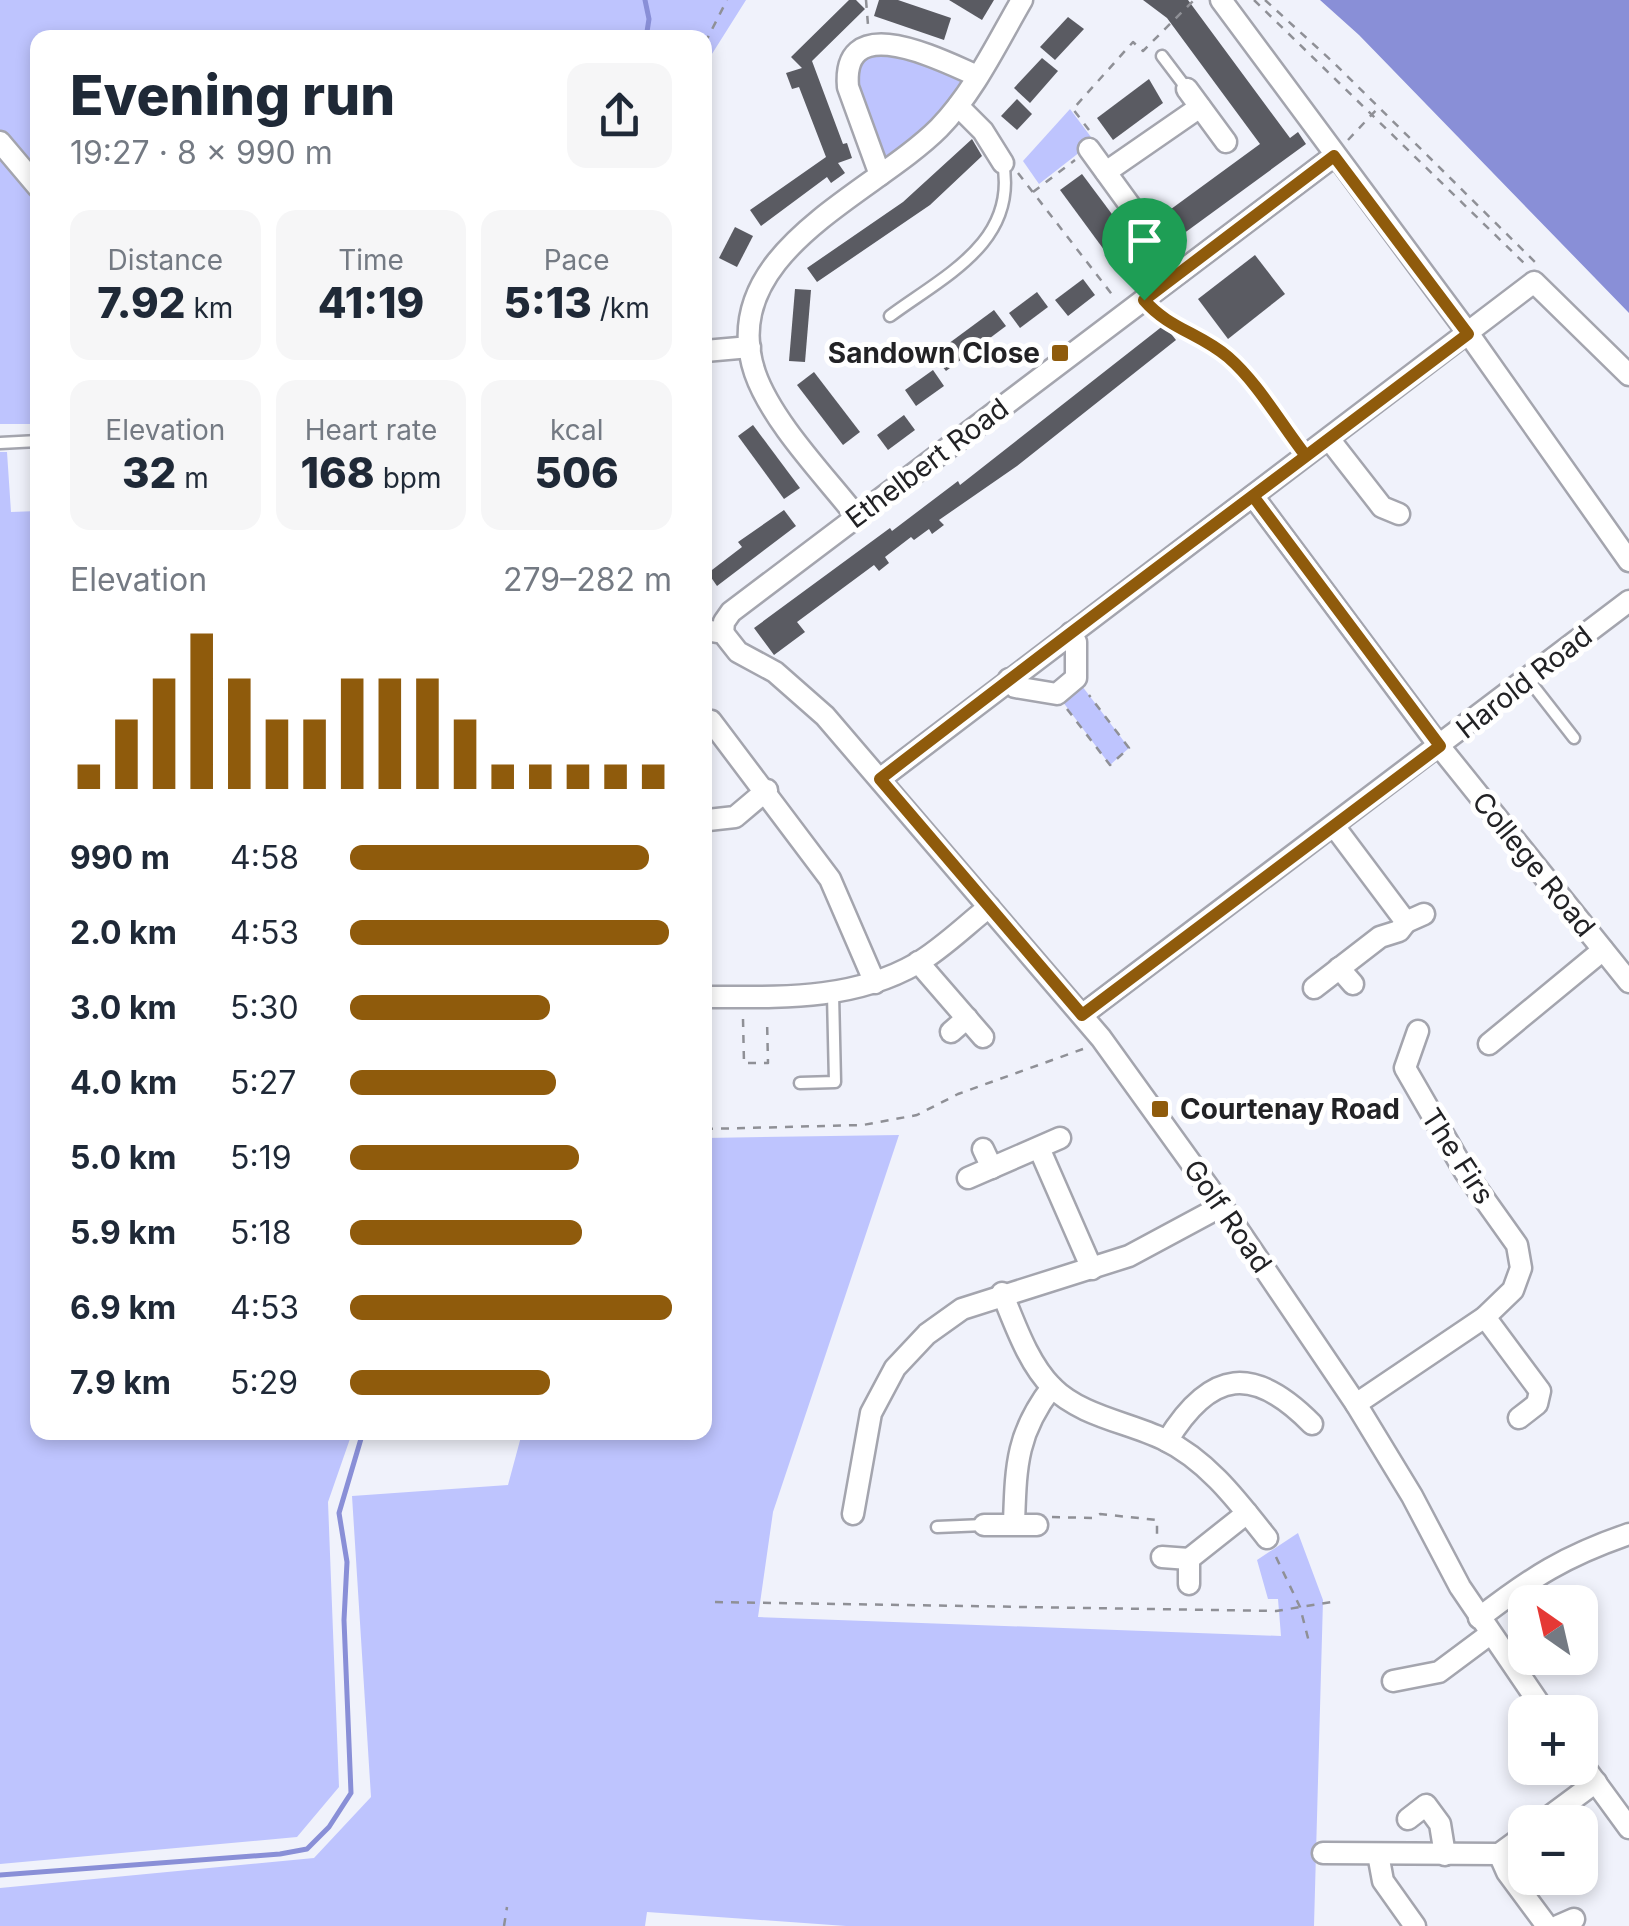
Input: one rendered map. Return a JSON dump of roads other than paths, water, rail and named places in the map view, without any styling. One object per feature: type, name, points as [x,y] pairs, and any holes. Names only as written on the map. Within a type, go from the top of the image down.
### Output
[{"type":"street","points":[[857,516],[770,403],[756,374],[750,347],[753,314],[776,259],[795,238],[922,144],[958,106],[1022,0]]},
{"type":"street","points":[[1221,0],[1468,334],[1629,561]]},
{"type":"street","points":[[880,175],[847,74],[857,54],[872,46],[906,47],[978,76]]},
{"type":"street","points":[[1187,89],[1226,142]]},
{"type":"street","points":[[958,106],[983,131],[1003,163]]},
{"type":"street","points":[[1106,172],[1200,107]]},
{"type":"street","points":[[0,142],[30,178]]},
{"type":"street","points":[[1089,149],[1179,272]]},
{"type":"street","name":"Ethelbert Road","points":[[714,631],[730,612],[1334,156]]},
{"type":"street","points":[[880,779],[1468,334],[1535,273],[1629,375]]},
{"type":"street","points":[[712,350],[750,347]]},
{"type":"street","points":[[1329,439],[1382,507],[1399,514]]},
{"type":"street","name":"College Road","points":[[1253,496],[1440,746],[1629,982]]},
{"type":"street","name":"Harold Road","points":[[1082,1015],[1629,601]]},
{"type":"street","name":"Golf Road","points":[[714,631],[738,652],[775,672],[825,716],[1101,1038],[1222,1206],[1356,1404],[1484,1626],[1533,1695]]},
{"type":"street","points":[[1009,680],[1014,686],[1057,694],[1076,678],[1076,642],[1071,633]]},
{"type":"street","points":[[712,722],[767,790],[840,896],[875,983]]},
{"type":"street","points":[[712,819],[735,816],[767,790]]},
{"type":"street","points":[[1314,988],[1346,976],[1380,937],[1399,931],[1415,918],[1334,826]]},
{"type":"street","points":[[712,997],[833,994],[875,983],[918,962],[990,907]]},
{"type":"street","points":[[1490,1044],[1603,950]]},
{"type":"street","points":[[918,962],[959,1025],[983,1036]]},
{"type":"street","name":"The Firs","points":[[1418,1031],[1405,1068],[1465,1172],[1517,1245],[1521,1268],[1514,1290],[1485,1317]]},
{"type":"street","points":[[968,1178],[988,1158],[1039,1148],[1060,1138]]},
{"type":"street","points":[[1039,1148],[1092,1269]]},
{"type":"street","points":[[853,1514],[872,1413],[896,1368],[928,1334],[950,1317],[1002,1293],[1092,1269],[1183,1231],[1222,1206]]},
{"type":"street","points":[[1002,1293],[1033,1360],[1052,1387],[1079,1407],[1167,1440],[1221,1480],[1267,1538]]},
{"type":"street","points":[[1356,1404],[1485,1317],[1540,1390],[1537,1404],[1519,1418]]},
{"type":"street","points":[[1167,1440],[1186,1409],[1212,1390],[1225,1387],[1261,1384],[1288,1413],[1312,1424]]},
{"type":"street","points":[[1014,1523],[1019,1447],[1028,1421],[1052,1387]]},
{"type":"street","points":[[1162,1557],[1189,1559],[1247,1512]]},
{"type":"street","points":[[984,1525],[1037,1525]]},
{"type":"street","points":[[1393,1681],[1439,1672],[1540,1571],[1580,1551],[1629,1534]]},
{"type":"street","points":[[1189,1559],[1189,1584]]},
{"type":"street","points":[[1565,1805],[1592,1785]]},
{"type":"street","points":[[1598,1785],[1629,1828]]},
{"type":"street","points":[[1408,1819],[1426,1804],[1440,1824],[1445,1855]]},
{"type":"street","points":[[1323,1852],[1499,1854],[1508,1847]]},
{"type":"street","points":[[1378,1854],[1383,1881],[1415,1926]]},
{"type":"street","points":[[1499,1854],[1507,1872],[1547,1926]]},
{"type":"lane","points":[[1162,56],[1187,89]]},
{"type":"lane","points":[[890,316],[987,241],[1004,207],[1003,163]]},
{"type":"lane","points":[[0,442],[30,441]]},
{"type":"lane","points":[[1528,679],[1574,738]]},
{"type":"lane","points":[[800,1083],[835,1082],[833,994]]},
{"type":"lane","points":[[937,1526],[984,1525]]},
{"type":"waterway","points":[[645,0],[647,30]]},
{"type":"waterway","points":[[0,1875],[280,1854],[307,1849],[329,1827],[351,1793],[344,1620],[347,1562],[339,1513],[361,1440]]},
{"type":"place","name":"Sandown Close","points":[[1060,353]]},
{"type":"place","name":"Courtenay Road","points":[[1160,1109]]}]
